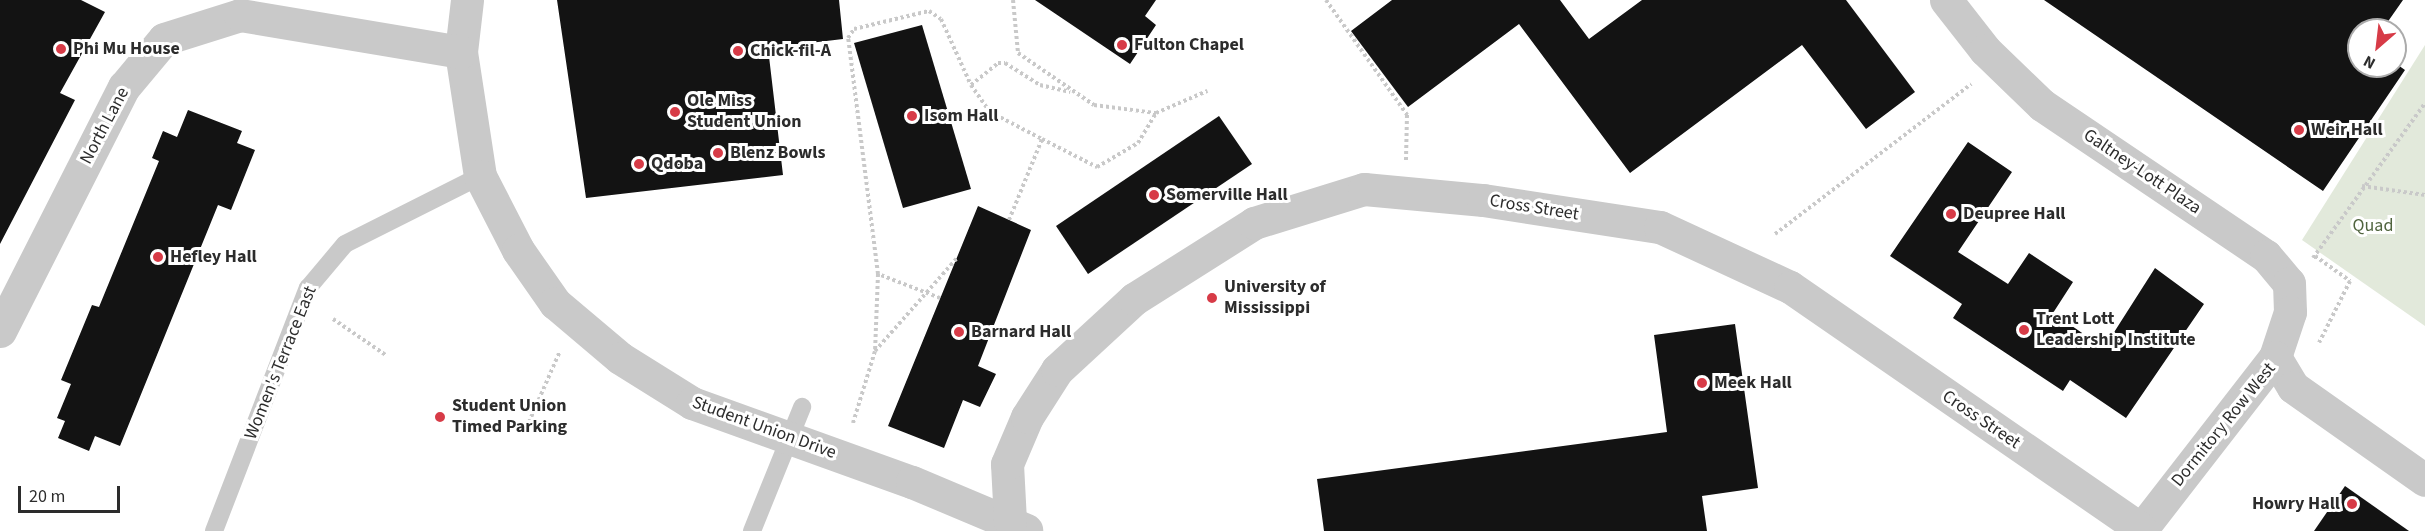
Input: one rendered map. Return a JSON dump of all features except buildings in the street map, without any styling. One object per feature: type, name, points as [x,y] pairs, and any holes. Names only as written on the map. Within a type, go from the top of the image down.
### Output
[{"type":"street","name":"Student Union Drive","points":[[467,0],[461,52],[480,176],[518,250],[555,303],[620,358],[692,403],[790,438],[1016,528]]},
{"type":"street","name":"Galtney-Lott Plaza","points":[[1946,0],[1985,50],[2042,105],[2266,256],[2289,283],[2290,312],[2275,357]]},
{"type":"street","name":"North Lane","points":[[0,331],[124,87],[164,39],[240,15],[461,52]]},
{"type":"street","name":"Cross Street","points":[[1016,528],[1007,464],[1027,417],[1066,362],[1134,299],[1254,223],[1364,189],[1483,200],[1660,227],[1790,287],[2140,530]]},
{"type":"street","name":"Dormitory Row West","points":[[2140,530],[2275,357],[2293,387],[2425,480]]},
{"type":"lane","name":"Women's Terrace East","points":[[214,531],[310,285],[345,244],[480,176]]},
{"type":"lane","points":[[752,531],[802,407]]},
{"type":"path","points":[[1013,0],[1018,53],[1073,93],[1094,105],[1156,113],[1207,91]]},
{"type":"path","points":[[1326,0],[1407,115],[1405,170]]},
{"type":"path","points":[[853,423],[875,351],[878,274],[848,38],[854,29],[929,11],[941,19],[971,85],[990,112],[1097,167],[1138,143],[1156,113]]},
{"type":"path","points":[[971,85],[998,63],[1005,63],[1040,85],[1073,93]]},
{"type":"path","points":[[1775,234],[1972,84]]},
{"type":"path","points":[[2309,264],[2362,186],[2425,103]]},
{"type":"path","points":[[1009,220],[1042,139]]},
{"type":"path","points":[[2362,186],[2425,195]]},
{"type":"path","points":[[2315,256],[2350,281],[2319,343]]},
{"type":"path","points":[[875,351],[923,292],[957,258]]},
{"type":"path","points":[[878,274],[940,298]]},
{"type":"path","points":[[333,319],[387,356]]},
{"type":"path","points":[[529,422],[562,347]]},
{"type":"green space","name":"Quad","points":[[2425,45],[2425,326],[2302,240],[2404,78],[2407,78],[2407,74]]},
{"type":"place","name":"Fulton Chapel","points":[[1122,45]]},
{"type":"place","name":"Phi Mu House","points":[[61,49]]},
{"type":"place","name":"Chick-fil-A","points":[[738,51]]},
{"type":"place","name":"Ole Miss Student Union","points":[[675,112]]},
{"type":"place","name":"Isom Hall","points":[[912,116]]},
{"type":"place","name":"Weir Hall","points":[[2299,130]]},
{"type":"place","name":"Blenz Bowls","points":[[718,153]]},
{"type":"place","name":"Qdoba","points":[[639,164]]},
{"type":"place","name":"Somerville Hall","points":[[1154,195]]},
{"type":"place","name":"Deupree Hall","points":[[1951,214]]},
{"type":"place","name":"Hefley Hall","points":[[158,257]]},
{"type":"place","name":"University of Mississippi","points":[[1212,298]]},
{"type":"place","name":"Trent Lott Leadership Institute","points":[[2024,330]]},
{"type":"place","name":"Barnard Hall","points":[[959,332]]},
{"type":"place","name":"Meek Hall","points":[[1702,383]]},
{"type":"place","name":"Student Union Timed Parking","points":[[440,417]]},
{"type":"place","name":"Howry Hall","points":[[2352,504]]}]
